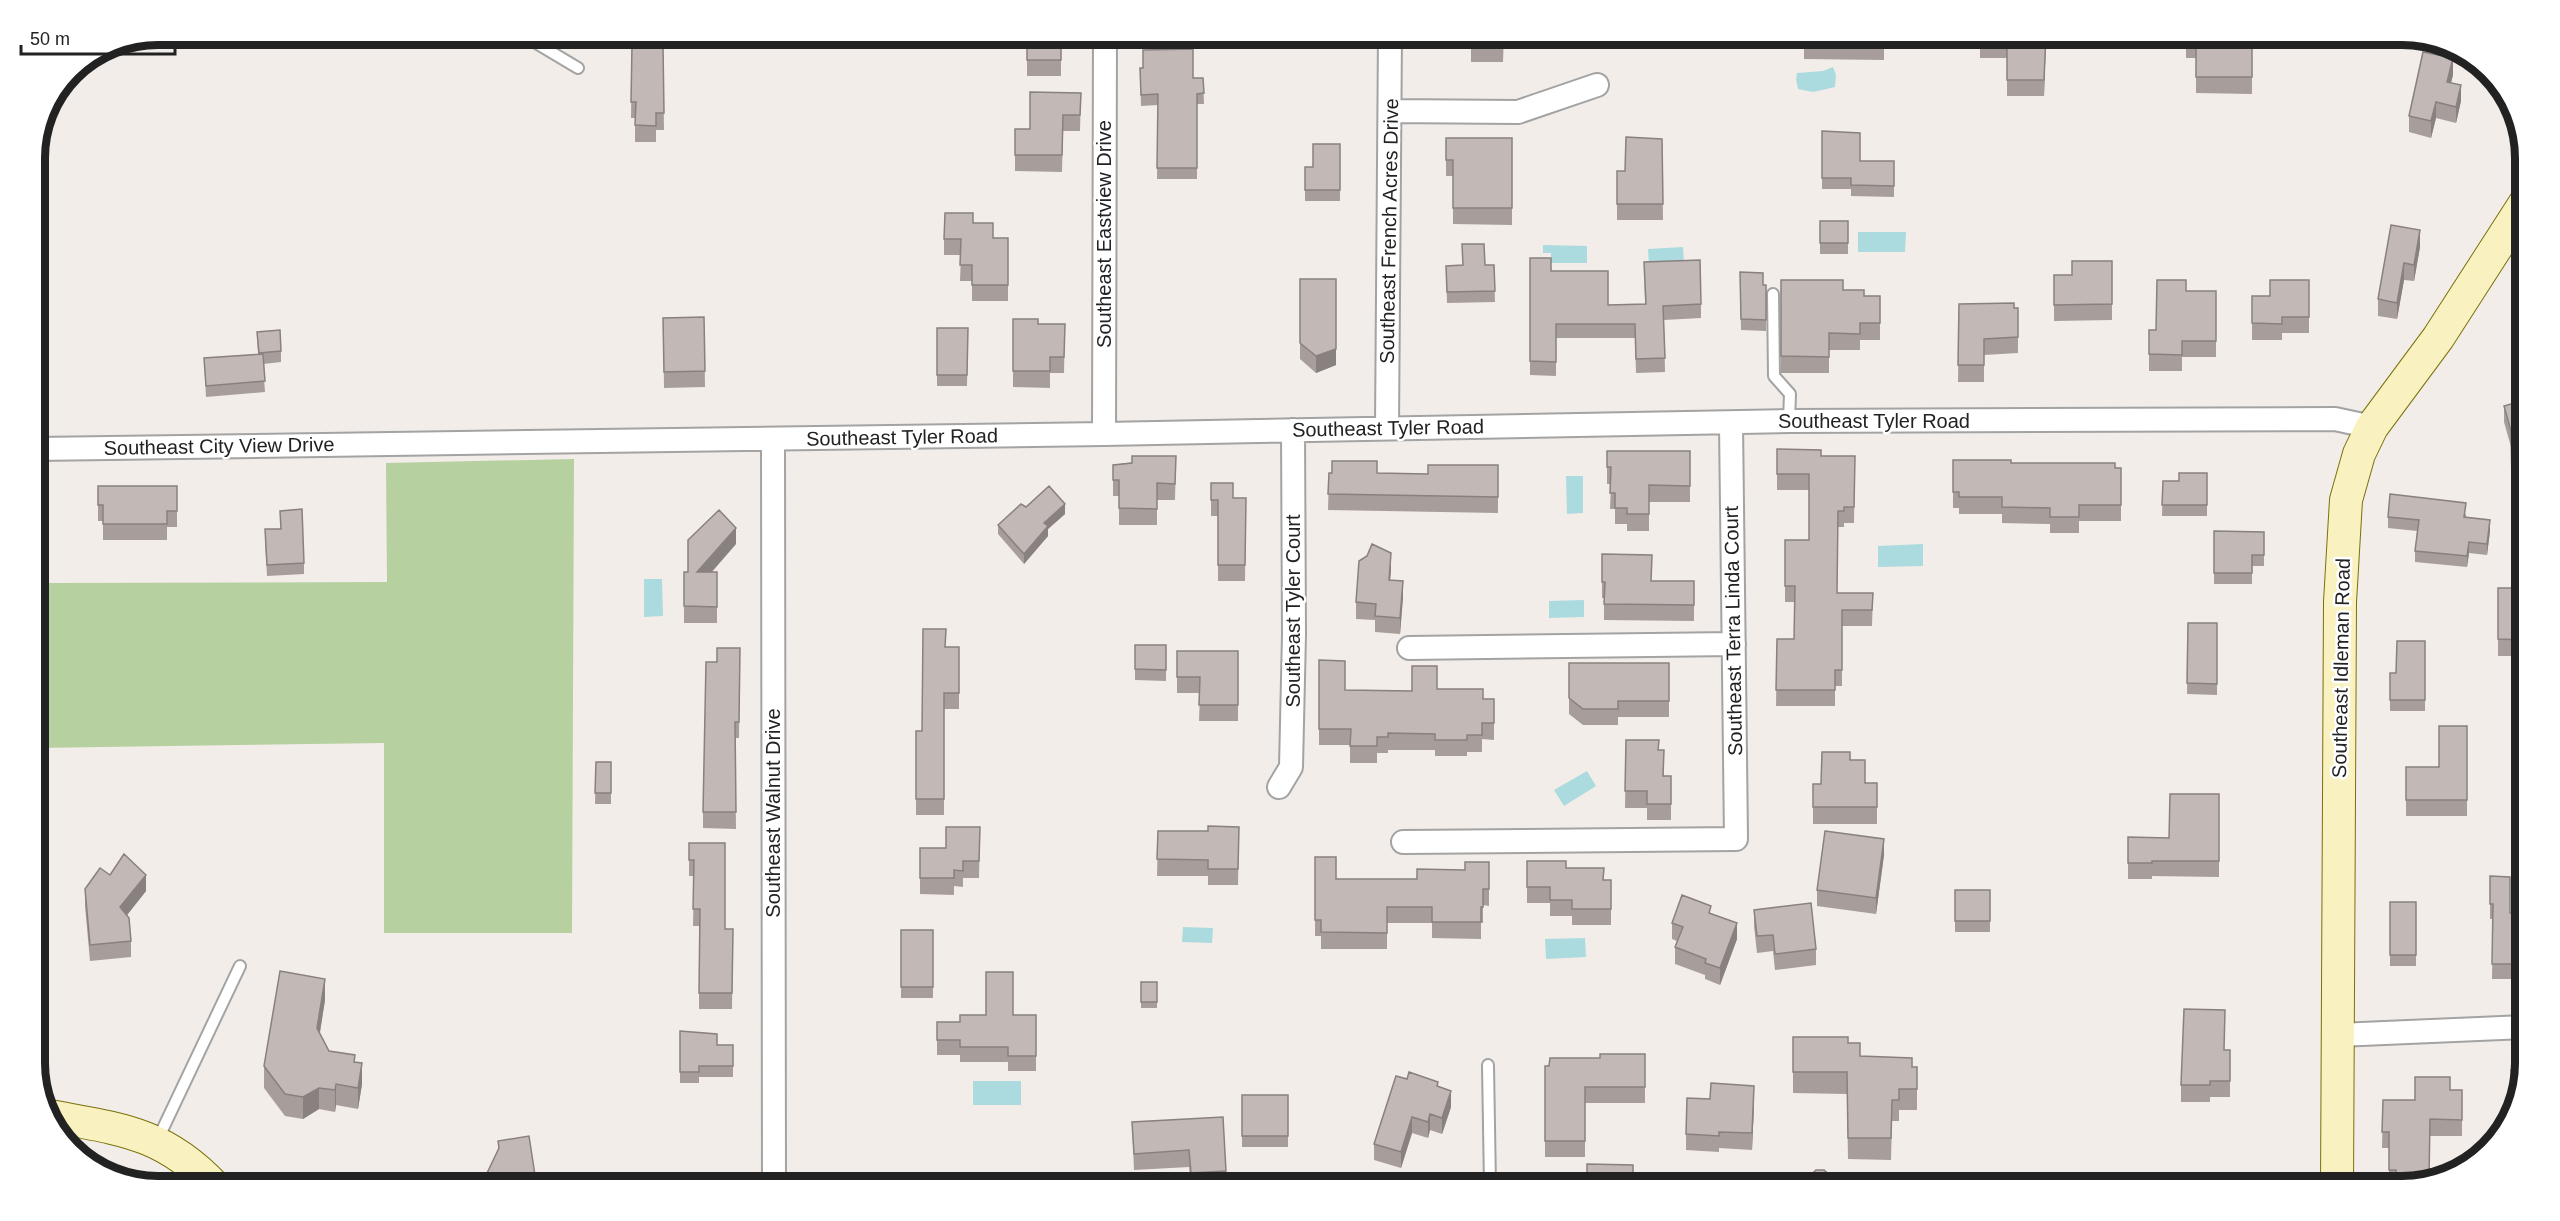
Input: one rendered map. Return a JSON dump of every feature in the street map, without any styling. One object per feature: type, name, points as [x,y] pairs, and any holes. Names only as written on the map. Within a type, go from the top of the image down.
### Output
[{"type":"main road","name":"Southeast Idleman Road","points":[[2337,1176],[2342,548],[2350,482],[2359,454],[2372,428],[2438,338],[2515,219]]},
{"type":"main road","points":[[60,1118],[131,1131],[156,1141],[184,1158],[203,1176]]},
{"type":"street","name":"Southeast Eastview Drive","points":[[1104,434],[1105,45]]},
{"type":"street","name":"Southeast French Acres Drive","points":[[1387,428],[1390,45]]},
{"type":"street","points":[[1390,111],[1518,112],[1597,85]]},
{"type":"street","name":"Southeast Tyler Road","points":[[403,444],[1789,421],[2335,419],[2372,428]]},
{"type":"street","name":"Southeast Terra Linda Court","points":[[1403,842],[1736,839],[1731,423]]},
{"type":"street","name":"Southeast Tyler Court","points":[[1279,787],[1291,767],[1294,634],[1293,430]]},
{"type":"street","name":"Southeast Walnut Drive","points":[[773,439],[774,1176]]},
{"type":"street","name":"Southeast City View Drive","points":[[45,449],[403,444]]},
{"type":"street","points":[[1408,648],[1734,644]]},
{"type":"street","points":[[2338,1035],[2515,1027]]},
{"type":"lane","points":[[539,45],[578,68]]},
{"type":"lane","points":[[1773,294],[1774,376],[1790,394],[1789,421]]},
{"type":"lane","points":[[156,1141],[240,966]]},
{"type":"lane","points":[[1488,1065],[1490,1176]]},
{"type":"green space","points":[[574,459],[572,933],[384,933],[384,743],[45,748],[45,466],[48,466],[49,583],[387,582],[386,463]]},
{"type":"water","points":[[1833,67],[1836,75],[1835,87],[1813,92],[1798,89],[1797,73],[1823,71]]},
{"type":"water","points":[[1858,232],[1906,232],[1905,252],[1858,252]]},
{"type":"water","points":[[1543,245],[1587,246],[1587,263],[1551,263],[1551,253],[1543,253]]},
{"type":"water","points":[[1683,247],[1684,264],[1649,266],[1648,249]]},
{"type":"water","points":[[1566,476],[1583,476],[1583,513],[1567,514]]},
{"type":"water","points":[[1923,544],[1923,566],[1878,567],[1878,546]]},
{"type":"water","points":[[644,579],[662,579],[663,616],[644,617]]},
{"type":"water","points":[[1584,600],[1584,617],[1549,618],[1549,601]]},
{"type":"water","points":[[1587,771],[1596,786],[1564,806],[1554,790]]},
{"type":"water","points":[[1183,927],[1213,928],[1212,943],[1182,942]]},
{"type":"water","points":[[1585,938],[1586,957],[1546,959],[1545,939]]},
{"type":"water","points":[[973,1081],[1021,1081],[1021,1105],[973,1105]]},
{"type":"building","points":[[632,45],[663,45],[664,113],[656,113],[656,126],[635,125],[636,102],[631,102]]},
{"type":"building","points":[[1027,45],[1061,45],[1061,60],[1027,60]]},
{"type":"building","points":[[1471,45],[1503,45],[1503,46]]},
{"type":"building","points":[[2007,45],[2046,45],[2044,80],[2007,80]]},
{"type":"building","points":[[2196,45],[2252,45],[2252,77],[2196,77]]},
{"type":"building","points":[[1193,49],[1193,78],[1203,78],[1204,93],[1197,94],[1197,168],[1157,168],[1158,94],[1141,95],[1140,68],[1143,68],[1143,50]]},
{"type":"building","points":[[2423,52],[2453,58],[2447,82],[2461,85],[2456,107],[2436,102],[2431,121],[2409,116]]},
{"type":"building","points":[[1030,92],[1081,93],[1080,115],[1063,115],[1062,155],[1015,155],[1015,129],[1030,129]]},
{"type":"building","points":[[1822,131],[1860,133],[1860,161],[1894,161],[1894,186],[1851,185],[1851,178],[1822,178]]},
{"type":"building","points":[[1626,137],[1662,139],[1663,204],[1617,204],[1617,171],[1625,171]]},
{"type":"building","points":[[1446,138],[1512,138],[1512,208],[1453,208],[1453,160],[1446,160]]},
{"type":"building","points":[[1313,144],[1340,144],[1340,190],[1305,190],[1305,167],[1313,167]]},
{"type":"building","points":[[945,213],[973,213],[973,223],[993,223],[993,238],[1008,238],[1008,285],[972,285],[972,265],[960,265],[961,239],[944,239]]},
{"type":"building","points":[[1820,221],[1848,221],[1848,243],[1820,243]]},
{"type":"building","points":[[2391,225],[2420,230],[2414,265],[2404,263],[2397,303],[2378,299]]},
{"type":"building","points":[[1462,244],[1484,244],[1485,265],[1494,265],[1495,291],[1447,292],[1446,266],[1463,265]]},
{"type":"building","points":[[45,245],[48,245],[48,267],[45,267]]},
{"type":"building","points":[[1530,258],[1551,258],[1551,271],[1608,271],[1608,305],[1646,304],[1644,262],[1700,260],[1701,304],[1663,306],[1665,358],[1636,359],[1635,324],[1556,324],[1556,362],[1530,361]]},
{"type":"building","points":[[2072,261],[2112,261],[2112,304],[2054,305],[2054,275],[2072,275]]},
{"type":"building","points":[[1740,272],[1763,273],[1763,285],[1766,285],[1766,320],[1741,319]]},
{"type":"building","points":[[1300,279],[1336,279],[1336,349],[1316,356],[1300,343]]},
{"type":"building","points":[[1781,280],[1843,280],[1843,290],[1864,290],[1864,296],[1880,296],[1880,323],[1860,323],[1860,334],[1829,333],[1829,357],[1781,356]]},
{"type":"building","points":[[2157,280],[2186,280],[2186,291],[2216,291],[2216,341],[2182,341],[2182,355],[2149,354],[2149,330],[2156,330]]},
{"type":"building","points":[[2270,280],[2309,280],[2309,317],[2282,317],[2282,324],[2252,323],[2252,296],[2270,296]]},
{"type":"building","points":[[2014,303],[2014,308],[2018,308],[2018,337],[1984,339],[1984,365],[1958,365],[1959,304]]},
{"type":"building","points":[[704,317],[705,371],[664,372],[663,318]]},
{"type":"building","points":[[1013,319],[1038,319],[1038,324],[1065,324],[1064,357],[1050,357],[1050,371],[1013,371]]},
{"type":"building","points":[[937,328],[968,328],[967,375],[937,375]]},
{"type":"building","points":[[280,330],[281,351],[259,353],[257,332]]},
{"type":"building","points":[[263,354],[265,381],[206,386],[204,358]]},
{"type":"building","points":[[2515,403],[2515,480],[2512,480],[2511,431],[2504,406]]},
{"type":"building","points":[[1777,449],[1821,450],[1821,456],[1855,456],[1854,507],[1844,507],[1844,511],[1838,511],[1837,593],[1873,593],[1872,610],[1842,610],[1842,670],[1835,670],[1835,690],[1776,690],[1777,639],[1794,639],[1795,586],[1785,586],[1785,540],[1809,540],[1809,474],[1777,474]]},
{"type":"building","points":[[1607,451],[1690,451],[1690,486],[1649,485],[1649,514],[1627,514],[1627,508],[1615,508],[1615,493],[1610,493],[1611,467],[1607,467]]},
{"type":"building","points":[[1132,456],[1176,456],[1175,484],[1157,483],[1157,509],[1119,508],[1119,480],[1113,480],[1113,465],[1132,463]]},
{"type":"building","points":[[1953,460],[2011,460],[2011,463],[2115,463],[2115,468],[2121,468],[2121,505],[2079,505],[2079,517],[2050,517],[2050,508],[2002,507],[2002,497],[1959,497],[1959,492],[1953,492]]},
{"type":"building","points":[[1332,461],[1377,461],[1377,473],[1428,474],[1428,465],[1498,465],[1498,497],[1328,494]]},
{"type":"building","points":[[2179,473],[2207,473],[2207,505],[2162,505],[2163,481],[2179,481]]},
{"type":"building","points":[[1211,483],[1233,483],[1233,498],[1246,498],[1245,565],[1218,565],[1218,500],[1211,500]]},
{"type":"building","points":[[98,486],[177,486],[177,511],[167,511],[167,524],[103,524],[103,505],[98,505]]},
{"type":"building","points":[[1049,486],[1065,504],[1044,523],[1048,526],[1024,554],[998,525],[1021,504],[1026,507]]},
{"type":"building","points":[[2390,494],[2466,503],[2464,517],[2490,520],[2487,544],[2469,542],[2467,556],[2415,551],[2419,520],[2388,517]]},
{"type":"building","points":[[302,509],[304,563],[267,565],[265,529],[281,529],[280,511]]},
{"type":"building","points":[[719,510],[736,528],[697,572],[717,572],[717,607],[684,606],[684,572],[688,572],[688,540]]},
{"type":"building","points":[[2214,531],[2264,532],[2264,555],[2252,555],[2252,573],[2214,573]]},
{"type":"building","points":[[1372,544],[1391,553],[1389,580],[1403,581],[1400,618],[1375,616],[1376,604],[1356,602],[1359,561],[1367,556]]},
{"type":"building","points":[[1602,554],[1652,555],[1651,581],[1694,581],[1694,605],[1604,604],[1605,582],[1602,582]]},
{"type":"building","points":[[2498,588],[2515,588],[2515,640],[2498,639]]},
{"type":"building","points":[[2188,623],[2217,623],[2217,684],[2187,683]]},
{"type":"building","points":[[923,629],[946,629],[945,647],[959,647],[959,693],[944,693],[944,799],[916,799],[916,731],[922,731]]},
{"type":"building","points":[[2397,641],[2425,641],[2425,700],[2390,700],[2390,673],[2396,673]]},
{"type":"building","points":[[1135,645],[1166,645],[1166,670],[1135,669]]},
{"type":"building","points":[[717,648],[740,648],[739,722],[735,722],[736,812],[703,812],[706,662],[717,662]]},
{"type":"building","points":[[1177,651],[1238,651],[1238,705],[1199,705],[1200,677],[1177,677]]},
{"type":"building","points":[[1319,660],[1345,661],[1345,690],[1412,691],[1412,666],[1437,666],[1437,689],[1483,689],[1483,699],[1494,699],[1494,723],[1482,723],[1482,735],[1467,735],[1467,740],[1435,740],[1435,734],[1388,733],[1388,737],[1377,737],[1377,746],[1350,746],[1351,729],[1319,729]]},
{"type":"building","points":[[1569,663],[1669,663],[1669,701],[1618,701],[1618,709],[1583,709],[1569,698]]},
{"type":"building","points":[[2439,726],[2467,726],[2467,800],[2406,800],[2406,767],[2439,767]]},
{"type":"building","points":[[1626,740],[1659,740],[1658,750],[1664,750],[1663,776],[1671,776],[1671,804],[1647,804],[1647,791],[1625,791]]},
{"type":"building","points":[[1822,752],[1850,752],[1850,760],[1865,760],[1865,783],[1877,783],[1877,807],[1813,807],[1813,784],[1821,784]]},
{"type":"building","points":[[596,762],[611,762],[611,793],[595,793]]},
{"type":"building","points":[[2170,794],[2219,794],[2219,861],[2128,863],[2128,837],[2169,838]]},
{"type":"building","points":[[1208,826],[1239,827],[1238,869],[1208,869],[1208,860],[1157,859],[1158,831],[1208,831]]},
{"type":"building","points":[[946,827],[980,827],[979,861],[963,861],[963,871],[954,870],[954,878],[920,878],[920,848],[946,848]]},
{"type":"building","points":[[1825,831],[1884,839],[1876,898],[1817,890]]},
{"type":"building","points":[[689,843],[725,843],[725,929],[733,929],[732,993],[699,993],[700,909],[693,909],[694,860],[689,860]]},
{"type":"building","points":[[124,854],[146,875],[120,907],[129,918],[131,941],[90,945],[85,889],[100,868],[110,875]]},
{"type":"building","points":[[1315,857],[1336,857],[1336,879],[1417,879],[1417,869],[1465,870],[1465,862],[1489,862],[1489,889],[1483,889],[1481,922],[1432,922],[1432,907],[1387,907],[1387,933],[1321,932],[1321,920],[1315,920]]},
{"type":"building","points":[[1527,861],[1566,861],[1566,868],[1604,868],[1603,880],[1611,880],[1611,909],[1572,909],[1572,900],[1550,900],[1550,887],[1527,887]]},
{"type":"building","points":[[2490,876],[2510,877],[2510,913],[2515,913],[2515,964],[2492,964],[2493,904],[2490,904]]},
{"type":"building","points":[[1955,890],[1990,890],[1990,921],[1955,921]]},
{"type":"building","points":[[1682,895],[1711,906],[1709,913],[1737,923],[1720,968],[1705,963],[1706,959],[1675,947],[1683,927],[1672,923]]},
{"type":"building","points":[[2390,902],[2416,902],[2416,955],[2390,955]]},
{"type":"building","points":[[1811,903],[1816,949],[1775,954],[1773,935],[1757,936],[1754,910]]},
{"type":"building","points":[[901,930],[933,930],[933,987],[901,987]]},
{"type":"building","points":[[280,971],[325,979],[317,1028],[329,1051],[355,1055],[354,1062],[362,1063],[358,1088],[336,1084],[335,1090],[319,1088],[303,1097],[285,1094],[264,1066]]},
{"type":"building","points":[[986,972],[1013,972],[1013,1015],[1036,1015],[1036,1056],[1008,1056],[1008,1047],[960,1047],[960,1040],[937,1040],[937,1022],[960,1022],[960,1015],[986,1015]]},
{"type":"building","points":[[1141,982],[1157,982],[1157,1002],[1141,1002]]},
{"type":"building","points":[[2184,1009],[2225,1010],[2224,1050],[2230,1050],[2230,1081],[2210,1081],[2210,1085],[2181,1085]]},
{"type":"building","points":[[680,1031],[717,1034],[717,1045],[733,1045],[733,1066],[699,1066],[699,1072],[680,1072]]},
{"type":"building","points":[[1793,1037],[1848,1037],[1848,1043],[1860,1043],[1860,1056],[1912,1058],[1912,1067],[1917,1067],[1917,1089],[1899,1089],[1899,1100],[1892,1100],[1891,1138],[1848,1138],[1847,1072],[1793,1072]]},
{"type":"building","points":[[1600,1054],[1645,1054],[1645,1087],[1585,1087],[1585,1141],[1545,1141],[1545,1066],[1549,1066],[1550,1058],[1600,1058]]},
{"type":"building","points":[[2511,1070],[2515,1070],[2514,1078],[2511,1092]]},
{"type":"building","points":[[1409,1072],[1438,1082],[1437,1086],[1451,1091],[1442,1118],[1430,1114],[1428,1122],[1412,1117],[1401,1152],[1374,1144],[1396,1076],[1407,1079]]},
{"type":"building","points":[[2415,1077],[2450,1077],[2450,1090],[2462,1090],[2462,1120],[2430,1119],[2429,1172],[2396,1176],[2396,1170],[2389,1170],[2389,1132],[2382,1132],[2383,1100],[2415,1100]]},
{"type":"building","points":[[1711,1083],[1754,1086],[1752,1133],[1719,1132],[1719,1136],[1686,1134],[1687,1098],[1710,1099]]},
{"type":"building","points":[[1242,1095],[1288,1095],[1288,1136],[1242,1136]]},
{"type":"building","points":[[1223,1117],[1226,1171],[1191,1173],[1189,1150],[1134,1154],[1132,1122]]},
{"type":"building","points":[[529,1136],[535,1175],[482,1176],[482,1174],[487,1173],[499,1148],[498,1141]]},
{"type":"building","points":[[1587,1164],[1633,1165],[1633,1176],[1587,1176]]},
{"type":"building","points":[[1816,1170],[1824,1170],[1831,1176],[1810,1176]]}]
